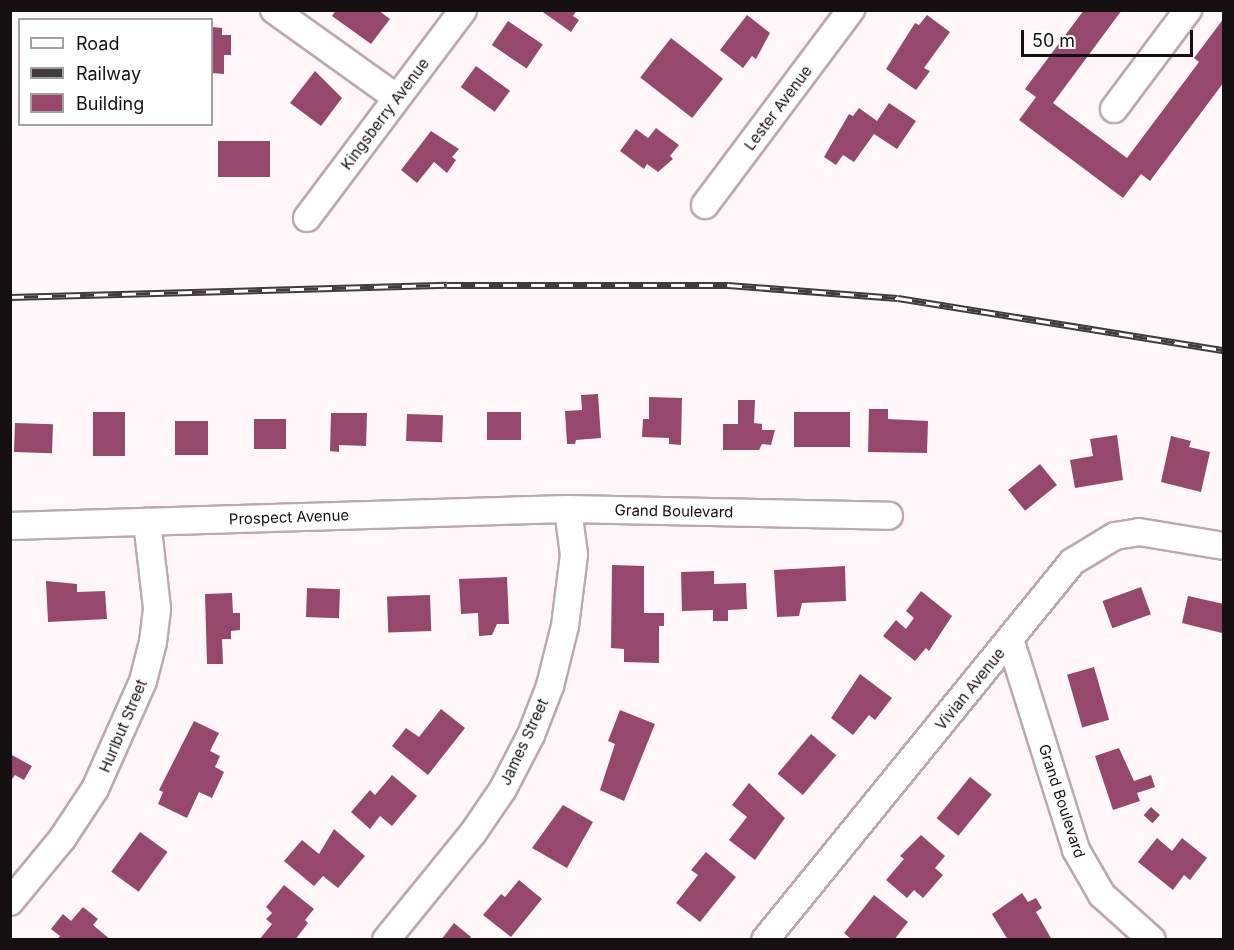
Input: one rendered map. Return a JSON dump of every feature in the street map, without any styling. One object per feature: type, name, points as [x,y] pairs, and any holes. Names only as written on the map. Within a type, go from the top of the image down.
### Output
[{"type":"street","points":[[274,10],[397,98]]},
{"type":"street","name":"Kingsberry Avenue","points":[[307,218],[463,10]]},
{"type":"street","name":"Lester Avenue","points":[[705,205],[851,10]]},
{"type":"street","points":[[1114,109],[1188,10]]},
{"type":"street","name":"Grand Boulevard","points":[[568,509],[888,516]]},
{"type":"street","name":"Prospect Avenue","points":[[10,526],[568,509]]},
{"type":"street","name":"James Street","points":[[386,939],[473,833],[502,789],[531,735],[550,686],[566,626],[574,555],[568,509]]},
{"type":"street","name":"Hurlbut Street","points":[[10,902],[62,839],[94,789],[143,681],[157,608],[147,522]]},
{"type":"street","name":"Vivian Avenue","points":[[765,939],[1072,562],[1091,547],[1115,536],[1151,532],[1224,546]]},
{"type":"street","name":"Grand Boulevard","points":[[1010,639],[1076,850],[1102,895],[1152,939]]},
{"type":"building","points":[[336,10],[378,10],[390,19],[371,44],[332,16]]},
{"type":"building","points":[[540,10],[577,10],[573,16],[579,20],[571,32]]},
{"type":"building","points":[[1084,10],[1122,10],[1053,103],[1127,158],[1199,62],[1194,58],[1224,18],[1224,82],[1150,181],[1141,174],[1123,198],[1019,120],[1036,97],[1025,89]]},
{"type":"building","points":[[747,15],[770,33],[756,59],[752,56],[743,68],[720,50]]},
{"type":"building","points":[[927,15],[950,32],[924,68],[930,71],[916,90],[886,69],[915,23],[919,25]]},
{"type":"building","points":[[508,21],[543,44],[527,69],[492,45]]},
{"type":"building","points":[[213,27],[222,28],[222,35],[231,35],[231,55],[224,55],[224,74],[213,73]]},
{"type":"building","points":[[671,38],[723,79],[692,118],[640,77]]},
{"type":"building","points":[[476,66],[510,91],[495,112],[461,87]]},
{"type":"building","points":[[315,71],[342,98],[321,126],[290,103]]},
{"type":"building","points":[[889,103],[916,121],[897,149],[874,134],[854,162],[843,155],[836,165],[824,157],[849,114],[853,116],[859,108],[877,121]]},
{"type":"building","points":[[656,128],[679,145],[670,156],[673,159],[658,172],[647,164],[644,169],[620,151],[636,129],[648,138]]},
{"type":"building","points":[[431,131],[459,149],[452,157],[456,160],[447,173],[434,162],[417,183],[401,170]]},
{"type":"building","points":[[218,141],[270,141],[270,177],[218,177]]},
{"type":"building","points":[[598,394],[601,438],[576,440],[575,444],[567,444],[565,411],[582,410],[581,395]]},
{"type":"building","points":[[649,397],[682,398],[681,445],[669,444],[669,438],[642,437],[643,419],[649,419]]},
{"type":"building","points":[[738,400],[755,400],[754,423],[762,424],[762,430],[775,430],[771,445],[762,444],[759,450],[723,450],[723,424],[738,424]]},
{"type":"building","points":[[869,409],[888,409],[888,419],[928,421],[927,453],[868,452]]},
{"type":"building","points":[[93,412],[125,412],[125,456],[93,456]]},
{"type":"building","points":[[487,412],[521,412],[521,440],[487,440]]},
{"type":"building","points":[[794,412],[850,412],[850,447],[794,447]]},
{"type":"building","points":[[331,413],[367,413],[366,446],[339,445],[339,452],[330,451]]},
{"type":"building","points":[[407,414],[443,415],[442,442],[406,441]]},
{"type":"building","points":[[254,419],[286,419],[286,449],[254,449]]},
{"type":"building","points":[[175,421],[208,421],[208,455],[175,455]]},
{"type":"building","points":[[15,423],[53,424],[52,453],[14,452]]},
{"type":"building","points":[[1117,435],[1123,480],[1075,488],[1070,460],[1093,456],[1090,439]]},
{"type":"building","points":[[1171,436],[1191,441],[1189,447],[1210,452],[1201,492],[1161,482]]},
{"type":"building","points":[[1040,464],[1057,485],[1025,511],[1008,490]]},
{"type":"building","points":[[612,565],[644,566],[644,613],[664,613],[664,626],[659,626],[659,663],[624,662],[624,649],[611,648]]},
{"type":"building","points":[[845,566],[846,601],[802,603],[799,616],[777,617],[774,570]]},
{"type":"building","points":[[714,571],[714,584],[746,583],[747,609],[728,610],[728,621],[713,621],[713,610],[682,611],[681,572]]},
{"type":"building","points":[[507,577],[509,624],[497,624],[492,635],[479,636],[478,613],[461,614],[459,579]]},
{"type":"building","points":[[46,581],[77,584],[77,592],[105,591],[107,619],[48,622]]},
{"type":"building","points":[[1141,587],[1151,614],[1112,628],[1102,601]]},
{"type":"building","points":[[307,588],[340,589],[339,618],[306,617]]},
{"type":"building","points":[[921,591],[952,616],[929,651],[926,648],[915,661],[883,636],[896,620],[906,629],[914,618],[906,611]]},
{"type":"building","points":[[232,593],[233,613],[240,613],[240,630],[231,631],[231,639],[222,639],[223,664],[207,664],[205,594]]},
{"type":"building","points":[[430,595],[431,631],[388,632],[387,597]]},
{"type":"building","points":[[1188,596],[1224,604],[1222,633],[1182,623]]},
{"type":"building","points":[[1094,667],[1109,720],[1082,728],[1067,675]]},
{"type":"building","points":[[860,674],[892,698],[875,720],[869,715],[853,735],[831,718]]},
{"type":"building","points":[[441,709],[465,728],[428,775],[392,746],[406,728],[419,737]]},
{"type":"building","points":[[620,710],[655,724],[624,801],[600,790],[615,744],[608,741]]},
{"type":"building","points":[[194,721],[219,733],[210,751],[220,756],[215,767],[224,772],[212,798],[199,792],[187,818],[158,804],[163,792],[159,790]]},
{"type":"building","points":[[811,734],[836,755],[803,795],[778,774]]},
{"type":"building","points":[[1119,748],[1134,781],[1151,775],[1155,787],[1137,793],[1140,801],[1113,810],[1095,756]]},
{"type":"building","points":[[10,754],[32,766],[24,780],[15,775],[10,782]]},
{"type":"building","points":[[392,775],[417,796],[392,826],[380,816],[370,829],[351,812],[370,790],[375,795]]},
{"type":"building","points":[[970,777],[992,795],[958,836],[937,818]]},
{"type":"building","points":[[749,783],[785,818],[755,860],[729,840],[747,817],[732,805]]},
{"type":"building","points":[[563,805],[593,822],[567,868],[532,848]]},
{"type":"building","points":[[1151,807],[1160,815],[1153,823],[1144,815]]},
{"type":"building","points":[[334,829],[365,856],[338,888],[323,876],[314,886],[284,861],[302,840],[319,854]]},
{"type":"building","points":[[140,832],[168,852],[139,892],[111,872]]},
{"type":"building","points":[[921,835],[945,856],[935,868],[943,875],[923,898],[914,890],[907,898],[886,880],[904,859],[900,856]]},
{"type":"building","points":[[1157,838],[1172,851],[1182,838],[1207,858],[1190,880],[1184,875],[1173,890],[1138,862]]},
{"type":"building","points":[[706,852],[736,877],[700,922],[676,903],[698,875],[691,870]]},
{"type":"building","points":[[519,880],[542,899],[511,937],[483,915],[501,894],[505,897]]},
{"type":"building","points":[[284,885],[314,909],[305,920],[308,923],[295,940],[259,940],[272,924],[266,919],[272,913],[266,907]]},
{"type":"building","points":[[1022,893],[1028,902],[1036,898],[1042,908],[1036,912],[1052,940],[1008,940],[992,914]]},
{"type":"building","points":[[874,895],[908,922],[894,940],[852,940],[844,933]]},
{"type":"building","points":[[83,907],[98,919],[93,925],[111,940],[57,940],[60,936],[51,929],[63,914],[71,921]]},
{"type":"building","points":[[454,923],[471,937],[469,940],[441,940]]},
{"type":"railway","points":[[10,297],[447,285],[728,285],[898,298],[1224,350]]}]
